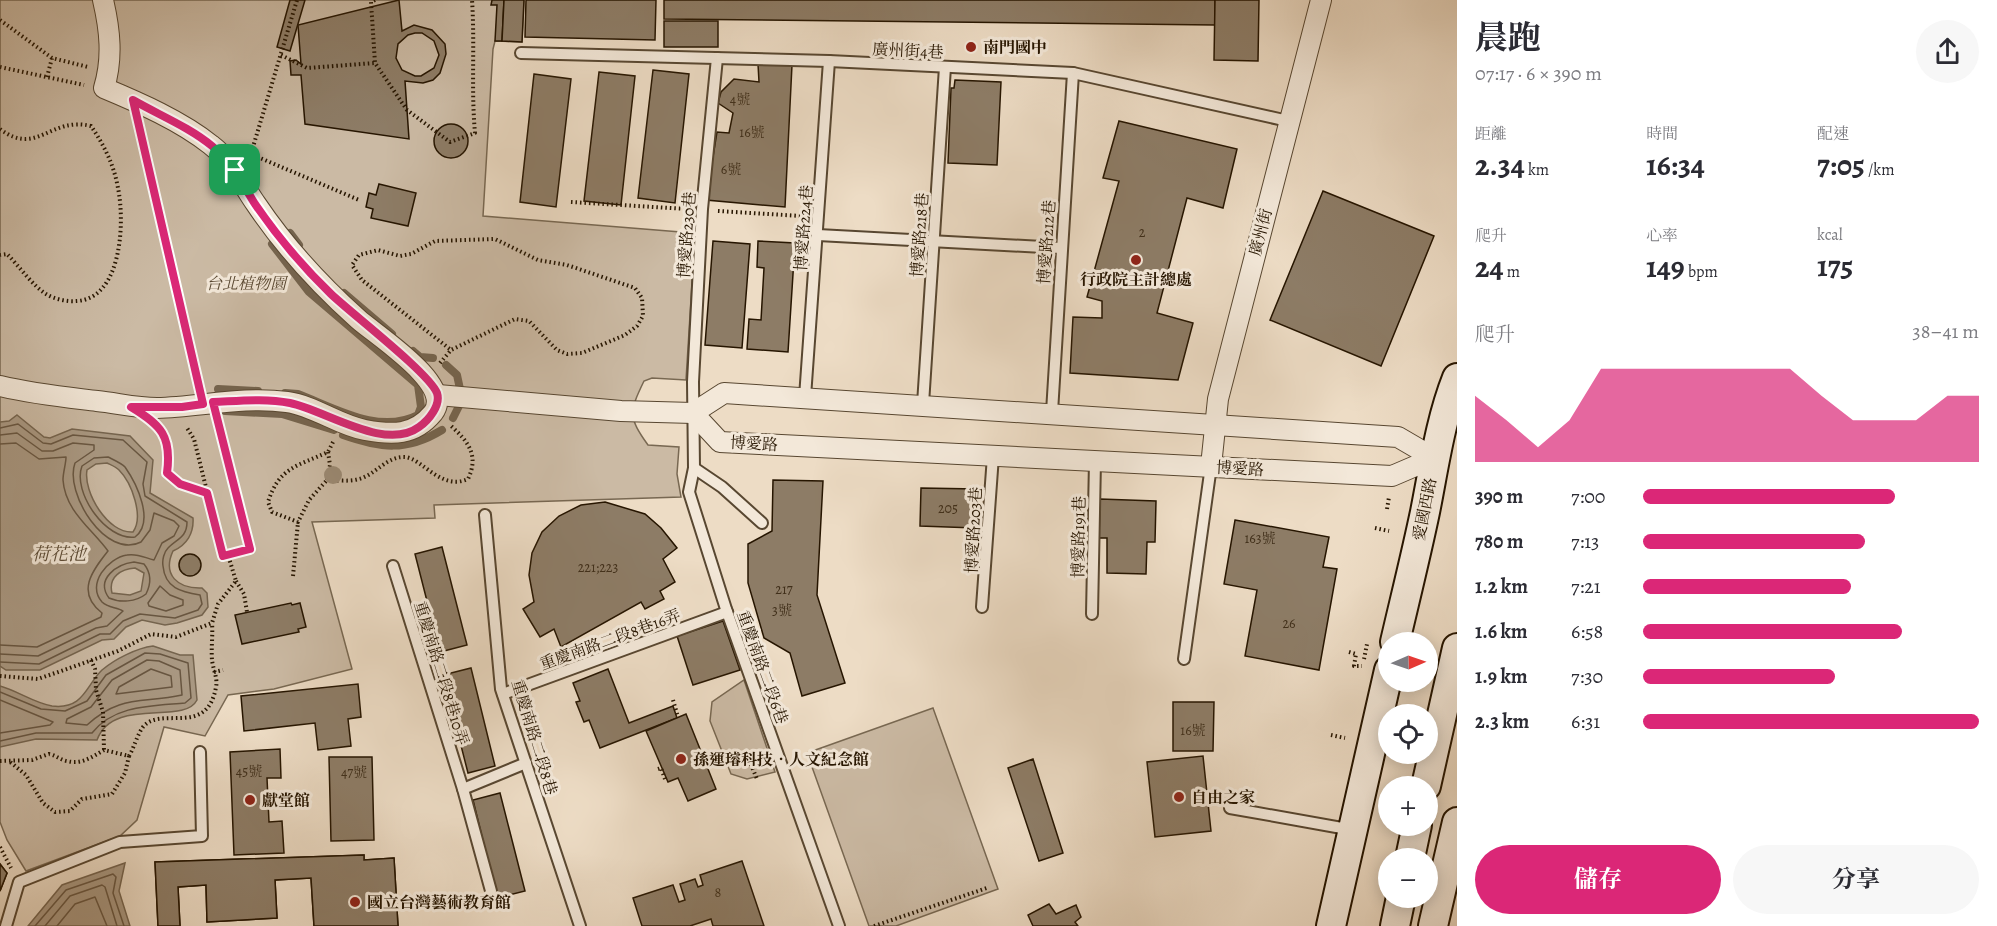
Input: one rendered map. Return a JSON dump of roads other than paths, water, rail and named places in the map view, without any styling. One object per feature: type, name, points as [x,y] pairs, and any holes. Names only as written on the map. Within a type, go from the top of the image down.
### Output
[{"type":"main road","name":"愛國西路","points":[[1397,632],[1425,511],[1446,459],[1449,398],[1457,378]]},
{"type":"main road","points":[[1428,776],[1457,648]]},
{"type":"main road","points":[[1331,926],[1384,692]]},
{"type":"main road","points":[[1434,926],[1457,822]]},
{"type":"main road","points":[[1395,926],[1399,908]]},
{"type":"street","points":[[103,0],[111,30],[107,80],[133,100],[212,146],[235,170],[256,204],[311,274],[434,395],[621,411],[693,414],[724,393],[1052,412],[1215,426],[1398,437],[1446,459]]},
{"type":"street","name":"廣州街","points":[[1211,466],[1218,399],[1321,0]]},
{"type":"street","points":[[0,386],[48,397],[131,407],[182,407],[262,400],[289,402],[314,409],[359,429],[398,435],[418,428],[434,395]]},
{"type":"street","name":"博愛路","points":[[693,414],[720,442],[1392,476],[1446,459]]},
{"type":"lane","name":"廣州街4巷","points":[[521,53],[829,61],[1072,73],[1288,121]]},
{"type":"lane","name":"博愛路230巷","points":[[693,414],[702,209],[717,58]]},
{"type":"lane","name":"博愛路224巷","points":[[805,397],[829,61]]},
{"type":"lane","name":"博愛路218巷","points":[[923,404],[945,67]]},
{"type":"lane","name":"博愛路212巷","points":[[1052,412],[1072,73]]},
{"type":"lane","points":[[818,235],[1061,248]]},
{"type":"lane","name":"重慶南路二段6巷","points":[[693,414],[694,468],[689,492],[691,502],[727,612],[839,926]]},
{"type":"lane","name":"博愛路203巷","points":[[982,607],[993,456]]},
{"type":"lane","name":"博愛路191巷","points":[[1092,614],[1095,461]]},
{"type":"lane","points":[[1184,659],[1211,466]]},
{"type":"lane","points":[[694,468],[722,487],[762,523]]},
{"type":"lane","name":"重慶南路二段8巷","points":[[485,515],[503,694],[580,926]]},
{"type":"lane","name":"重慶南路二段8巷10弄","points":[[393,566],[463,789],[491,891]]},
{"type":"lane","name":"重慶南路二段8巷16弄","points":[[503,694],[727,612]]},
{"type":"lane","points":[[6,926],[19,882],[120,842],[202,836],[200,752]]},
{"type":"lane","points":[[463,789],[526,763]]},
{"type":"lane","points":[[1230,808],[1353,830]]},
{"type":"water","name":"荷花池","points":[[17,415],[44,437],[50,438],[72,429],[130,436],[153,460],[150,493],[193,518],[191,533],[186,542],[173,551],[170,567],[171,574],[179,583],[193,588],[202,588],[207,593],[208,607],[202,615],[165,625],[142,620],[126,627],[114,639],[102,640],[40,670],[6,670],[0,666],[0,422],[9,421]],"holes":[[[107,463],[119,470],[132,491],[137,509],[136,526],[133,532],[124,531],[106,519],[93,500],[87,470],[96,464]],[[135,568],[144,573],[141,591],[130,595],[112,593],[114,578],[125,570]]]},
{"type":"water","points":[[153,646],[180,655],[193,655],[197,700],[190,707],[178,711],[132,715],[118,719],[105,727],[97,740],[36,739],[0,747],[0,686],[52,706],[71,704],[83,695],[107,666],[133,652]]},
{"type":"water","points":[[125,863],[119,891],[130,926],[28,926],[62,885]]},
{"type":"waterway","points":[[290,233],[299,245]]},
{"type":"waterway","points":[[272,244],[309,292],[418,385],[421,407],[418,415],[403,420],[373,421],[342,412],[298,394],[285,393]]},
{"type":"waterway","points":[[344,293],[392,334]]},
{"type":"waterway","points":[[413,351],[420,357],[433,358]]},
{"type":"waterway","points":[[446,365],[457,375],[460,389]]},
{"type":"waterway","points":[[218,389],[258,391]]},
{"type":"waterway","points":[[453,418],[459,406]]},
{"type":"waterway","points":[[225,411],[282,414],[334,430]]},
{"type":"waterway","points":[[343,435],[369,443],[393,446],[417,442],[442,430]]},
{"type":"place","name":"南門國中","points":[[971,47]]},
{"type":"place","name":"行政院主計總處","points":[[1136,260]]},
{"type":"place","name":"孫運璿科技．人文紀念館","points":[[681,759]]},
{"type":"place","name":"自由之家","points":[[1179,797]]},
{"type":"place","name":"獻堂館","points":[[250,800]]},
{"type":"place","name":"國立台灣藝術教育館","points":[[355,902]]},
{"type":"park label","name":"台北植物園","points":[[246,283]]}]
